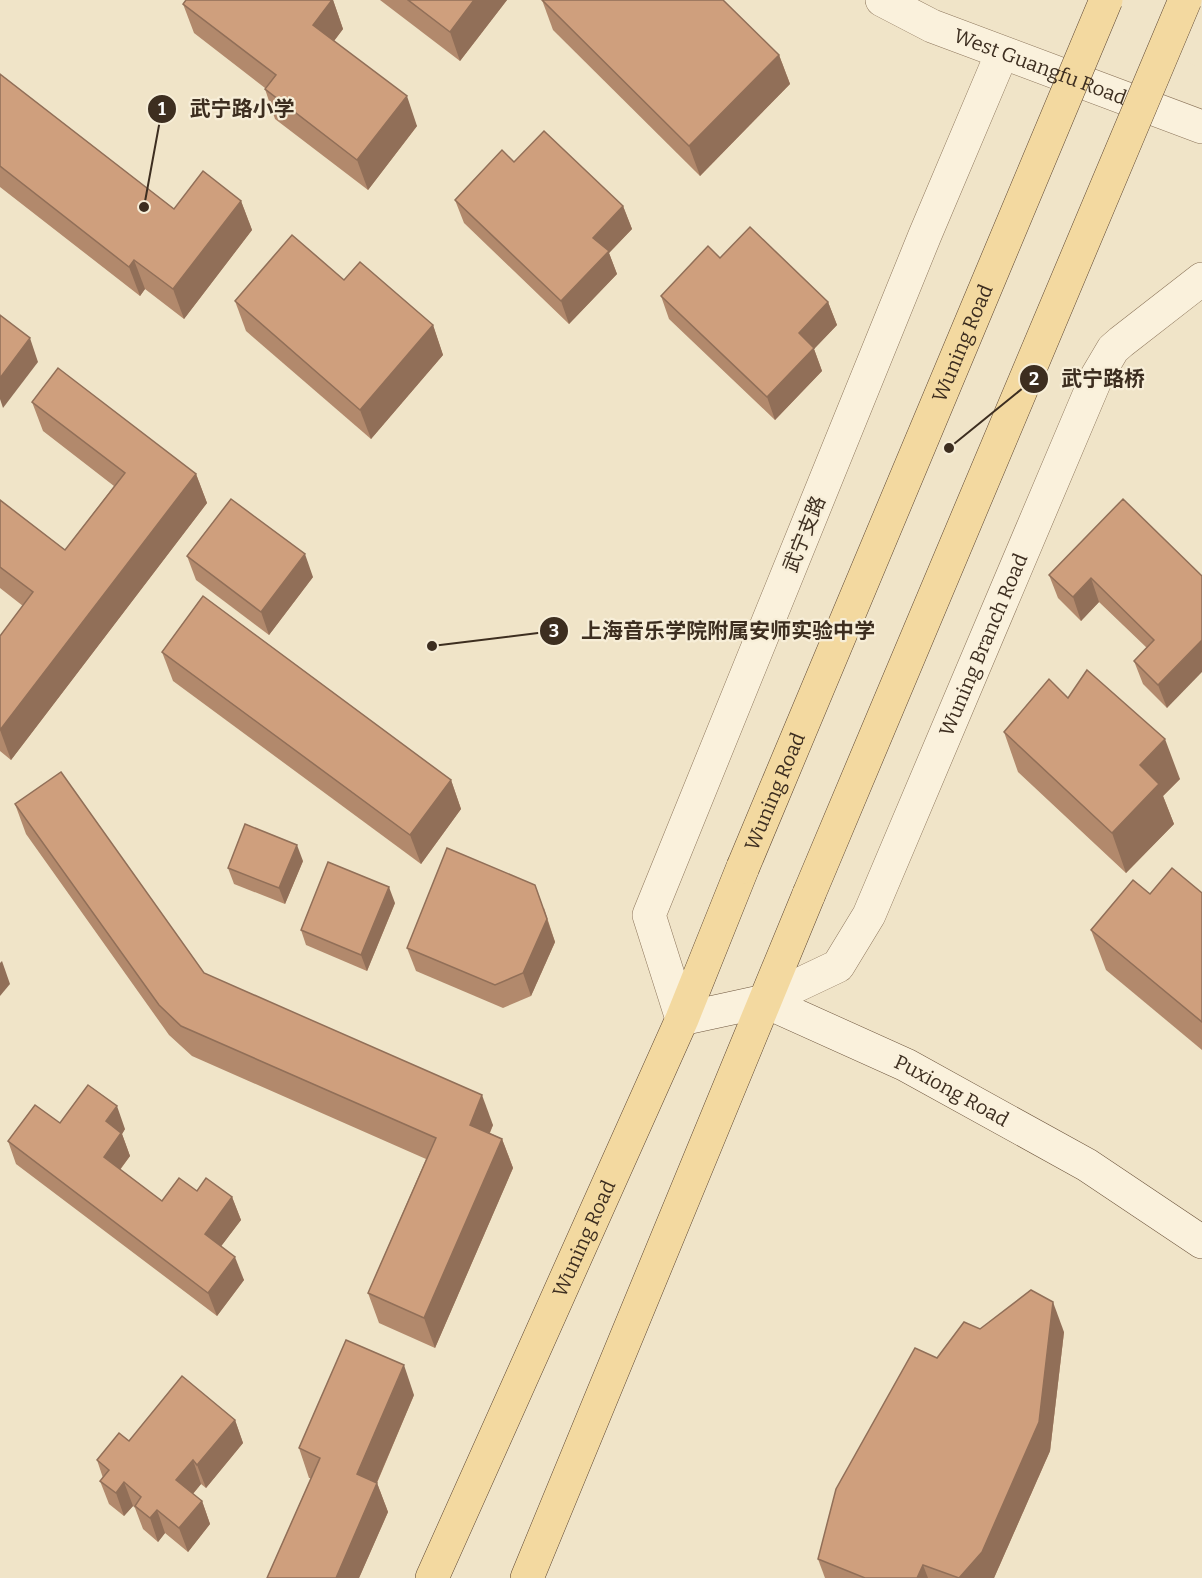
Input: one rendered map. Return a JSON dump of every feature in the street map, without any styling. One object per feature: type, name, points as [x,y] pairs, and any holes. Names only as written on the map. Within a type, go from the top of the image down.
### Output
[{"type":"main road","name":"Wuning Road","points":[[432,1578],[682,1018],[1106,0]]},
{"type":"main road","points":[[527,1578],[764,1001],[1185,0]]},
{"type":"street","name":"West Guangfu Road","points":[[882,0],[932,27],[1202,128]]},
{"type":"street","name":"武宁支路","points":[[682,1018],[649,915],[916,257],[1002,53]]},
{"type":"street","name":"Wuning Branch Road","points":[[764,1001],[838,966],[869,915],[1097,376],[1109,355],[1121,342],[1202,279]]},
{"type":"street","points":[[682,1018],[764,1001]]},
{"type":"street","name":"Puxiong Road","points":[[764,1001],[926,1076],[1087,1165],[1202,1242]]},
{"type":"pier","points":[[1067,0],[1202,0],[1202,69],[1069,3]]},
{"type":"building","points":[[186,0],[332,0],[313,25],[407,96],[357,160],[265,89],[276,75],[183,4]]},
{"type":"building","points":[[408,0],[474,0],[450,32]]},
{"type":"building","points":[[542,0],[723,0],[779,55],[689,146]]},
{"type":"building","points":[[0,74],[174,209],[203,171],[241,201],[173,289],[134,260],[129,267],[0,166]]},
{"type":"building","points":[[544,131],[623,206],[593,238],[609,251],[561,301],[455,200],[502,150],[514,162]]},
{"type":"building","points":[[750,227],[828,302],[799,333],[814,348],[767,397],[661,296],[708,246],[720,258]]},
{"type":"building","points":[[292,235],[344,280],[360,262],[433,325],[360,410],[235,301]]},
{"type":"building","points":[[0,315],[30,338],[0,378]]},
{"type":"building","points":[[58,368],[196,474],[0,730],[0,636],[33,592],[0,567],[0,500],[65,550],[125,473],[32,402]]},
{"type":"building","points":[[231,499],[305,554],[261,612],[187,556]]},
{"type":"building","points":[[1123,499],[1202,576],[1202,640],[1158,685],[1134,661],[1154,640],[1091,578],[1073,597],[1049,575]]},
{"type":"building","points":[[203,596],[451,780],[410,835],[162,652]]},
{"type":"building","points":[[1087,670],[1165,739],[1140,765],[1159,784],[1112,833],[1004,732],[1049,679],[1068,698]]},
{"type":"building","points":[[61,772],[204,973],[482,1095],[470,1125],[502,1139],[424,1318],[368,1293],[436,1138],[181,1026],[159,1005],[15,804]]},
{"type":"building","points":[[245,824],[297,845],[279,888],[228,868]]},
{"type":"building","points":[[447,848],[535,885],[547,919],[523,973],[495,985],[407,948]]},
{"type":"building","points":[[328,862],[389,887],[361,955],[301,930]]},
{"type":"building","points":[[1172,868],[1202,893],[1202,1022],[1091,930],[1133,880],[1150,894]]},
{"type":"building","points":[[88,1085],[117,1106],[106,1121],[121,1133],[104,1157],[162,1201],[179,1178],[197,1191],[206,1178],[232,1197],[205,1234],[235,1257],[208,1293],[8,1141],[35,1105],[60,1123]]},
{"type":"building","points":[[1031,1290],[1053,1302],[1039,1422],[982,1552],[959,1578],[923,1565],[917,1578],[865,1578],[818,1559],[836,1489],[915,1348],[937,1358],[964,1322],[980,1329]]},
{"type":"building","points":[[346,1340],[404,1365],[357,1474],[377,1483],[336,1578],[267,1578],[320,1458],[299,1448]]},
{"type":"building","points":[[182,1376],[235,1420],[197,1465],[193,1460],[176,1480],[202,1501],[179,1528],[157,1510],[150,1518],[135,1506],[141,1497],[124,1482],[116,1493],[100,1481],[109,1470],[97,1460],[119,1433],[129,1441]]},
{"type":"place","name":"武宁路小学","points":[[144,207]]},
{"type":"place","name":"武宁路桥","points":[[949,448]]},
{"type":"place","name":"上海音乐学院附属安师实验中学","points":[[432,646]]}]
